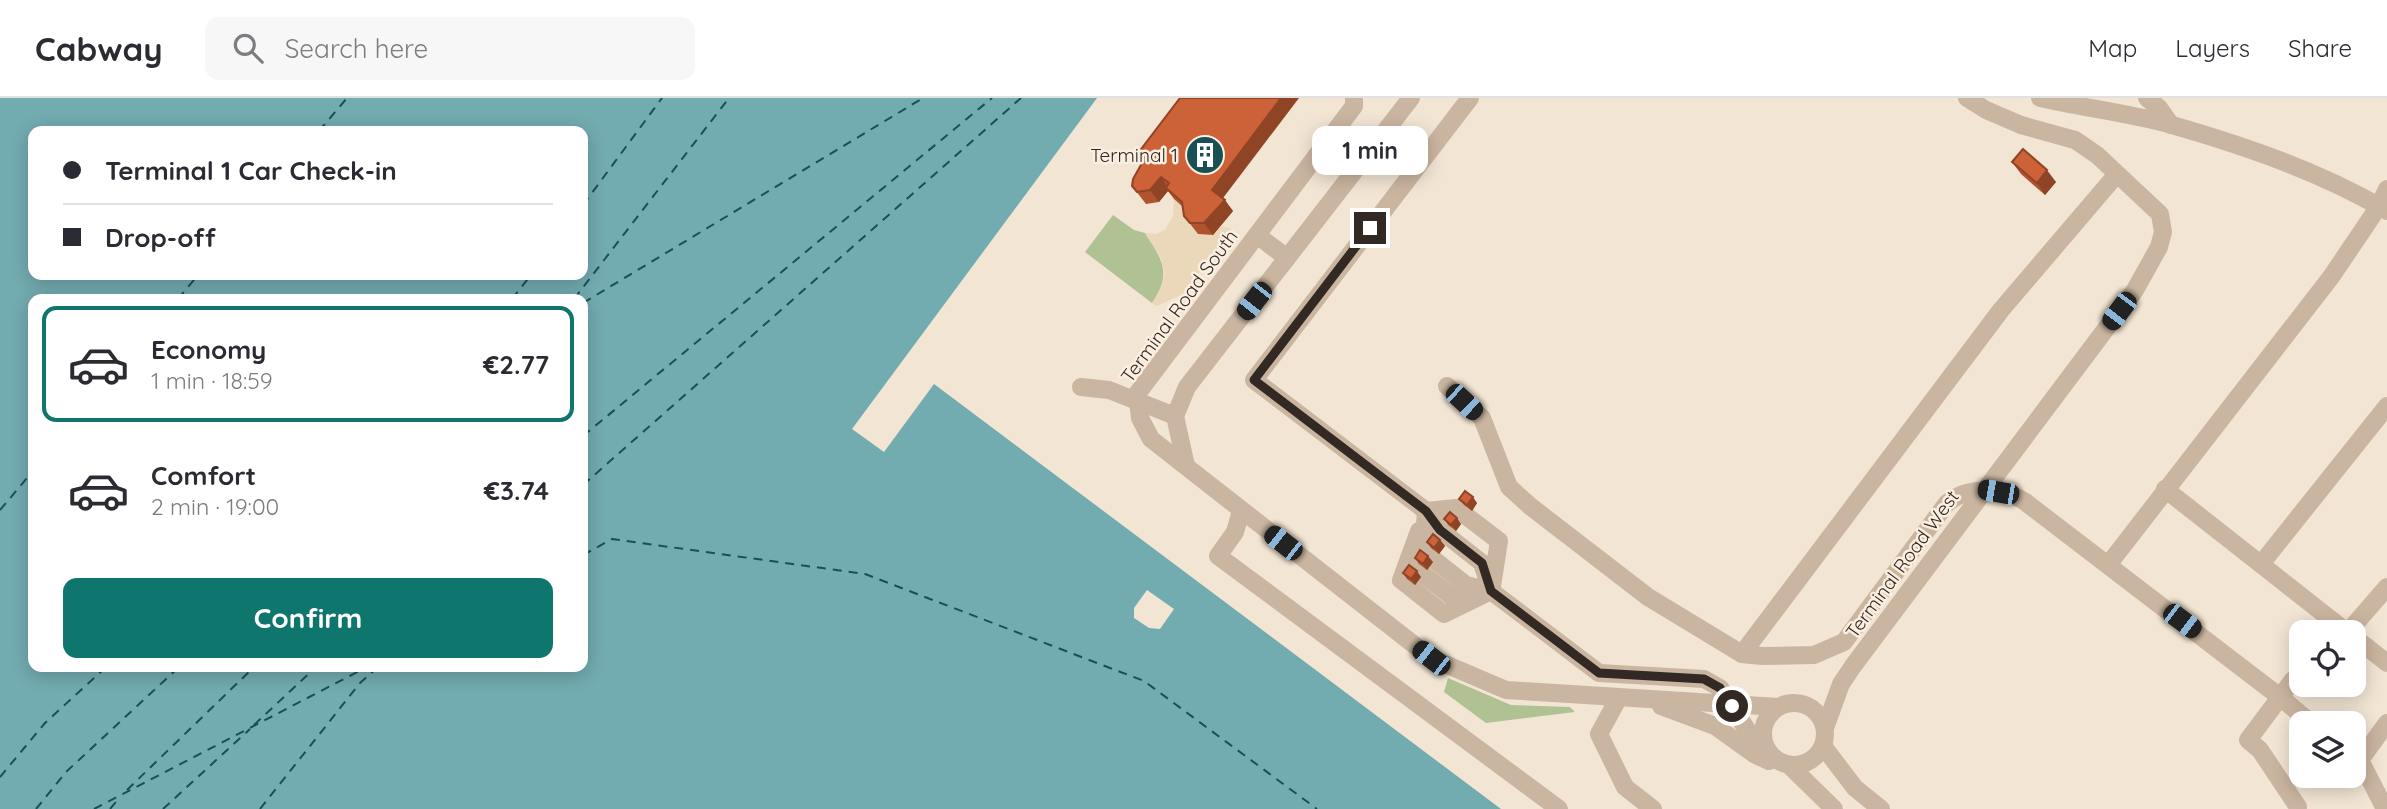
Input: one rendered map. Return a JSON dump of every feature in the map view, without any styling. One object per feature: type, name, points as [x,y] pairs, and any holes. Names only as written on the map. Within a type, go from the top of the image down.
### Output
[{"type":"street","name":"Terminal Road South","points":[[1354,98],[1354,106],[1137,394],[1140,418],[1151,439],[1431,658],[1506,690],[1778,707]]},
{"type":"street","points":[[1186,467],[1175,416],[1187,387],[1410,98]]},
{"type":"street","points":[[1470,98],[1254,380],[1426,511],[1440,530],[1482,563],[1491,591]]},
{"type":"street","name":"Terminal Road West","points":[[1824,737],[1841,684],[1853,666],[2148,269],[2163,232],[2160,214],[2075,140],[2032,128],[1986,110],[1967,98]]},
{"type":"street","points":[[2032,128],[2041,98],[2171,125],[2291,166],[2383,209]]},
{"type":"street","points":[[2147,98],[2159,108],[2171,125]]},
{"type":"street","points":[[1742,654],[2001,310],[2117,174]]},
{"type":"street","points":[[2108,565],[2383,209],[2387,189]]},
{"type":"street","name":"Terminal Road South","points":[[1257,235],[1287,258]]},
{"type":"street","points":[[1447,386],[1482,418],[1509,487],[1648,597],[1742,654],[1814,655],[1844,642],[1947,503],[1956,495],[1983,490],[2014,495],[2297,711]]},
{"type":"street","points":[[1081,387],[1109,390],[1175,416]]},
{"type":"street","points":[[2261,564],[2387,406]]},
{"type":"street","points":[[2165,489],[2332,620]]},
{"type":"street","points":[[1426,511],[1456,508],[1499,541],[1491,591]]},
{"type":"street","points":[[1241,510],[1235,532],[1219,556],[1559,809]]},
{"type":"street","points":[[1426,511],[1423,551],[1466,585],[1491,591],[1599,673],[1704,679],[1720,688],[1751,736],[1778,759],[1810,762],[1824,737]]},
{"type":"street","points":[[1426,511],[1406,573],[1455,599],[1491,591]]},
{"type":"street","points":[[2358,620],[2387,587]]},
{"type":"street","points":[[2366,646],[2387,663]]},
{"type":"street","points":[[2245,670],[2289,677]]},
{"type":"street","points":[[2289,687],[2248,740],[2260,750],[2298,807]]},
{"type":"street","points":[[1618,699],[1599,734],[1625,787],[1653,809]]},
{"type":"street","name":"Terminal Road South","points":[[1641,699],[1715,726],[1766,760],[1778,759],[1833,809]]},
{"type":"street","points":[[1778,759],[1764,741],[1766,722],[1778,707],[1788,703],[1808,706],[1822,719],[1824,737],[1855,788],[1881,809]]},
{"type":"street","points":[[2366,748],[2387,723]]},
{"type":"street","points":[[2366,774],[2385,809]]},
{"type":"green space","points":[[1113,215],[1134,230],[1145,233],[1160,260],[1163,267],[1162,283],[1152,303],[1085,252]]},
{"type":"green space","points":[[1448,678],[1511,705],[1570,707],[1575,712],[1486,723],[1444,692]]},
{"type":"shaded area","points":[[1174,199],[1213,235],[1222,226],[1232,229],[1183,294],[1157,306],[1152,303],[1165,274],[1161,258],[1145,233],[1157,234],[1165,230],[1173,216]]},
{"type":"water","points":[[0,98],[1097,98],[852,429],[884,452],[934,384],[1501,809],[0,809]]},
{"type":"pier","points":[[1147,590],[1174,609],[1160,629],[1149,628],[1134,618],[1134,608]]},
{"type":"building","name":"Terminal 1","points":[[1180,98],[1281,98],[1212,190],[1225,200],[1204,223],[1190,223],[1184,216],[1182,202],[1166,188],[1169,183],[1161,177],[1150,190],[1137,192],[1132,186],[1142,163],[1135,157]]},
{"type":"building","points":[[2023,149],[2047,170],[2037,183],[2012,162]]},
{"type":"building","points":[[1465,491],[1473,497],[1467,505],[1459,499]]},
{"type":"building","points":[[1450,512],[1457,518],[1451,525],[1444,519]]},
{"type":"building","points":[[1433,534],[1440,540],[1434,548],[1427,542]]},
{"type":"building","points":[[1420,550],[1428,556],[1423,564],[1415,558]]},
{"type":"building","points":[[1409,565],[1417,571],[1411,579],[1403,573]]},
{"type":"ferry route","points":[[323,126],[347,98]]},
{"type":"ferry route","points":[[588,198],[662,98]]},
{"type":"ferry route","points":[[578,294],[729,98]]},
{"type":"ferry route","points":[[588,300],[923,98]]},
{"type":"ferry route","points":[[588,432],[992,98]]},
{"type":"ferry route","points":[[588,481],[1021,98]]},
{"type":"ferry route","points":[[182,294],[194,280]]},
{"type":"ferry route","points":[[516,294],[527,280]]},
{"type":"ferry route","points":[[0,510],[28,477]]},
{"type":"ferry route","points":[[588,552],[612,539],[865,574],[1144,681],[1317,809]]},
{"type":"ferry route","points":[[0,777],[45,723],[101,672]]},
{"type":"ferry route","points":[[36,809],[66,772],[174,672]]},
{"type":"ferry route","points":[[127,790],[249,672]]},
{"type":"ferry route","points":[[254,725],[311,672]]},
{"type":"ferry route","points":[[94,809],[357,672]]},
{"type":"ferry route","points":[[260,809],[360,683],[372,672]]},
{"type":"ferry route","points":[[163,809],[250,729]]},
{"type":"ferry route","points":[[110,809],[120,797]]},
{"type":"place","name":"Terminal 1","points":[[1205,155]]},
{"type":"route","points":[[1370,228],[1254,380],[1426,511],[1440,530],[1482,563],[1491,591],[1599,673],[1704,679],[1720,688],[1732,706]]}]
